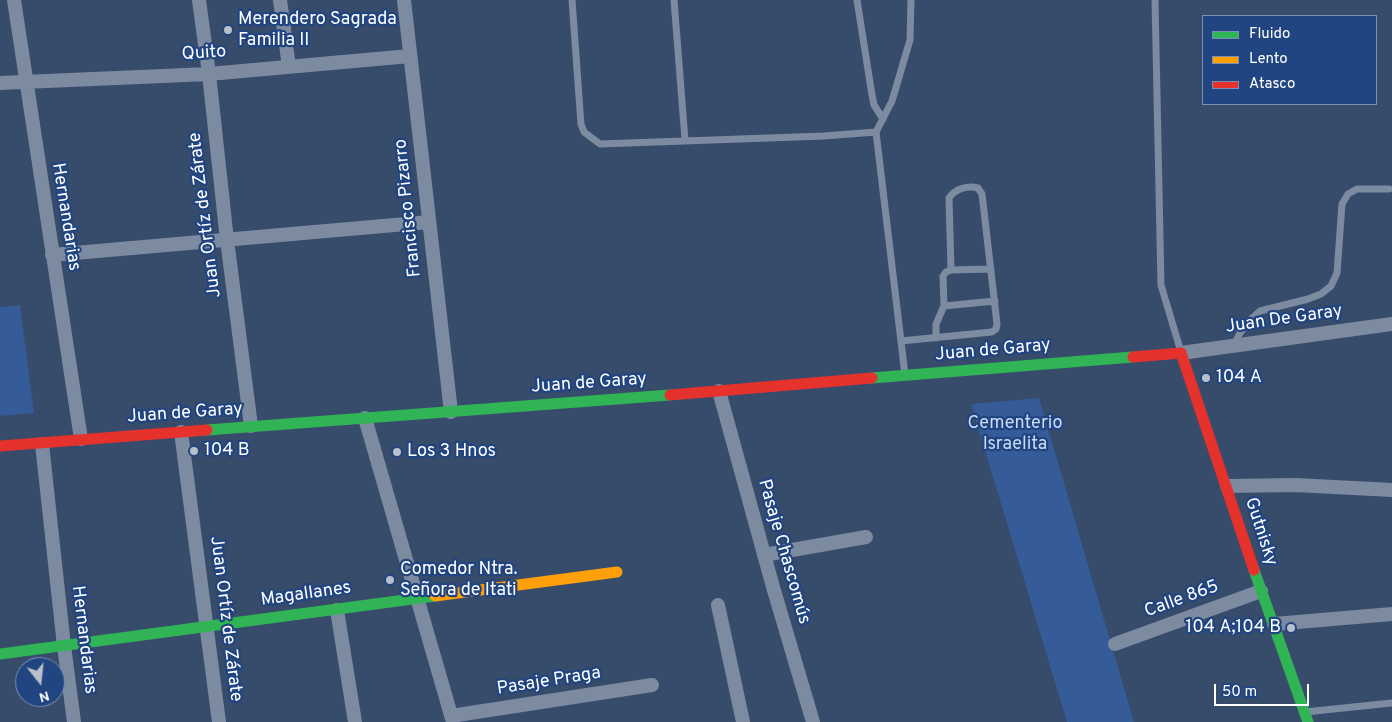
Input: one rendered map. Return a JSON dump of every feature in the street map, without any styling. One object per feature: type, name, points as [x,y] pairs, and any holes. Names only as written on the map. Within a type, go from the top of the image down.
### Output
[{"type":"street","name":"Hernandarias","points":[[14,0],[81,440]]},
{"type":"street","name":"Juan Ortíz de Zárate","points":[[199,0],[251,426]]},
{"type":"street","points":[[280,0],[289,67]]},
{"type":"street","name":"Francisco Pizarro","points":[[404,0],[451,412]]},
{"type":"street","name":"Quito","points":[[0,83],[209,74],[410,56]]},
{"type":"street","points":[[52,255],[429,222]]},
{"type":"street","name":"Juan De Garay","points":[[1181,352],[1392,324]]},
{"type":"street","name":"Juan de Garay","points":[[0,446],[719,391],[1181,352]]},
{"type":"street","name":"Gutnisky","points":[[1181,352],[1261,591],[1307,717]]},
{"type":"street","name":"Pasaje Chascomús","points":[[719,391],[773,588],[813,722]]},
{"type":"street","points":[[365,418],[452,719]]},
{"type":"street","name":"Juan Ortíz de Zárate","points":[[181,432],[208,626],[219,722]]},
{"type":"street","name":"Hernandarias","points":[[42,444],[74,722]]},
{"type":"street","points":[[1226,486],[1295,485],[1392,490]]},
{"type":"street","points":[[764,555],[866,537]]},
{"type":"street","name":"Magallanes","points":[[0,654],[618,572]]},
{"type":"street","name":"Calle 865","points":[[1115,644],[1261,591]]},
{"type":"street","points":[[718,606],[742,722]]},
{"type":"street","points":[[337,610],[356,722]]},
{"type":"street","points":[[1274,624],[1392,614]]},
{"type":"street","name":"Pasaje Praga","points":[[452,719],[652,685]]},
{"type":"lane","points":[[572,0],[581,124],[584,132],[600,144],[824,136],[876,132]]},
{"type":"lane","points":[[674,0],[684,140]]},
{"type":"lane","points":[[857,0],[874,105],[883,119]]},
{"type":"lane","points":[[905,376],[876,132],[892,101],[910,40],[911,0]]},
{"type":"lane","points":[[1155,0],[1161,285],[1181,352]]},
{"type":"lane","points":[[901,341],[992,332],[996,329],[997,324],[982,194],[978,188],[971,186],[957,190],[949,198],[951,270]]},
{"type":"lane","points":[[1234,345],[1240,332],[1260,311],[1308,299],[1321,294],[1331,286],[1337,273],[1342,204],[1348,194],[1357,189],[1389,189]]},
{"type":"lane","points":[[936,338],[936,324],[944,306],[943,276],[946,272],[951,270],[991,268]]},
{"type":"lane","points":[[944,306],[994,301]]},
{"type":"lane","points":[[1307,717],[1392,703]]},
{"type":"green space","points":[[20,305],[34,413],[0,416],[0,307]]},
{"type":"green space","name":"Cementerio Israelita","points":[[1039,398],[1134,722],[1067,722],[971,404]]},
{"type":"traffic: fast","points":[[872,378],[1133,357]]},
{"type":"traffic: fast","points":[[207,430],[670,395]]},
{"type":"traffic: fast","points":[[1254,570],[1308,722]]},
{"type":"traffic: fast","points":[[0,654],[435,596]]},
{"type":"traffic: slow","points":[[435,596],[617,572]]},
{"type":"traffic: jam","points":[[1133,357],[1181,353],[1254,570]]},
{"type":"traffic: jam","points":[[670,395],[872,378]]},
{"type":"traffic: jam","points":[[0,446],[207,430]]},
{"type":"place","name":"Merendero Sagrada Familia II","points":[[228,30]]},
{"type":"place","name":"104 A","points":[[1206,378]]},
{"type":"place","name":"104 B","points":[[194,451]]},
{"type":"place","name":"Los 3 Hnos","points":[[397,452]]},
{"type":"place","name":"Comedor Ntra. Señora de Itati","points":[[390,580]]},
{"type":"place","name":"104 A;104 B","points":[[1291,628]]}]
